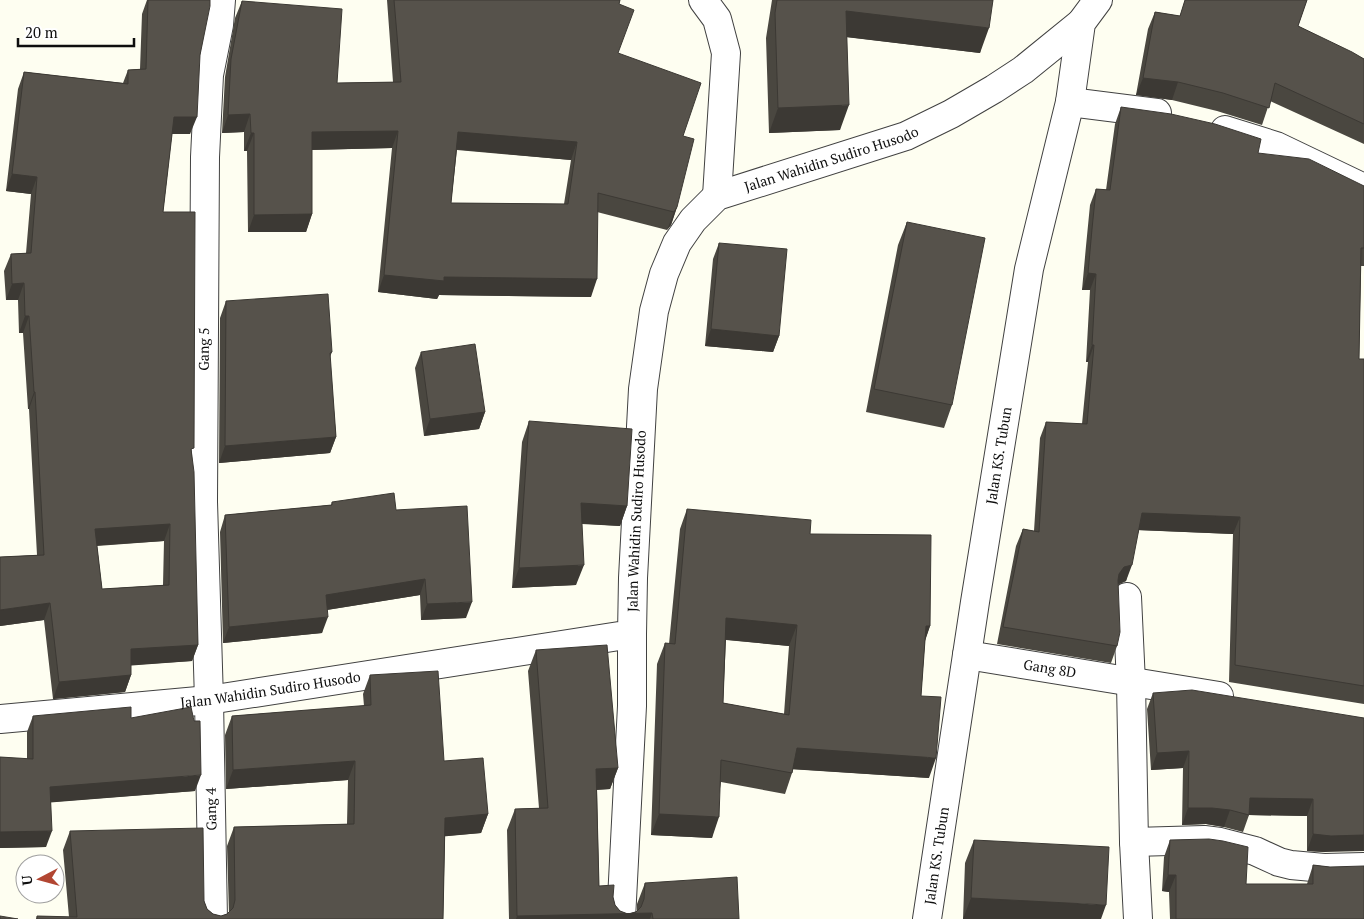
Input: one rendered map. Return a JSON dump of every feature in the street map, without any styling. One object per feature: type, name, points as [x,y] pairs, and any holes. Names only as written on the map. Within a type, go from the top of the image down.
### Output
[{"type":"street","name":"Gang 5","points":[[209,700],[203,502],[204,157],[209,75],[219,25],[221,0]]},
{"type":"street","points":[[703,0],[717,19],[726,53],[717,196]]},
{"type":"street","name":"Jalan KS. Tubun","points":[[927,919],[1029,269],[1070,102],[1082,23],[1098,0]]},
{"type":"street","name":"Jalan Wahidin Sudiro Husodo","points":[[0,719],[209,700],[632,634],[633,578],[643,389],[654,311],[664,274],[677,243],[693,220],[717,196],[906,136],[951,114],[1023,70],[1082,23]]},
{"type":"street","points":[[1070,102],[1177,117]]},
{"type":"street","points":[[1204,123],[1276,146],[1364,188]]},
{"type":"street","points":[[1127,597],[1138,919]]},
{"type":"street","points":[[621,919],[632,706],[632,634]]},
{"type":"street","name":"Gang 8D","points":[[967,655],[1238,700]]},
{"type":"street","name":"Gang 4","points":[[209,700],[213,919]]},
{"type":"street","points":[[1134,842],[1212,841],[1255,851],[1278,862],[1291,865],[1324,868],[1364,867]]},
{"type":"building","points":[[148,0],[210,0],[200,55],[197,117],[174,117],[163,212],[195,212],[194,448],[191,449],[194,472],[198,645],[131,649],[131,675],[59,682],[50,603],[0,610],[0,557],[44,555],[29,316],[25,316],[24,283],[12,284],[11,254],[31,253],[37,177],[12,174],[24,72],[128,84],[128,70],[146,69]],"holes":[[[170,524],[169,585],[102,589],[95,529]]]},
{"type":"building","points":[[394,0],[620,0],[619,4],[634,10],[618,53],[701,83],[683,136],[694,139],[677,207],[674,212],[598,193],[597,279],[444,277],[444,281],[384,275],[398,131],[312,132],[312,214],[254,215],[254,133],[251,133],[250,114],[228,115],[231,59],[242,1],[342,9],[337,83],[401,82]],"holes":[[[458,132],[577,142],[568,204],[451,203]]]},
{"type":"building","points":[[777,0],[993,0],[989,28],[846,11],[849,105],[778,108],[775,13]]},
{"type":"building","points":[[1185,0],[1307,0],[1298,26],[1364,59],[1364,124],[1275,83],[1269,108],[1223,93],[1178,82],[1143,78],[1155,12],[1180,16]]},
{"type":"building","points":[[1121,107],[1171,114],[1215,124],[1261,139],[1258,153],[1309,159],[1364,186],[1364,248],[1361,248],[1359,359],[1364,359],[1364,686],[1235,665],[1240,517],[1142,513],[1132,565],[1124,567],[1119,574],[1120,632],[1117,646],[1003,627],[1023,529],[1039,532],[1046,422],[1087,424],[1094,345],[1092,345],[1096,274],[1088,273],[1096,189],[1110,190]]},
{"type":"building","points":[[907,222],[985,238],[952,405],[874,389]]},
{"type":"building","points":[[719,243],[787,249],[779,336],[711,329]]},
{"type":"building","points":[[328,294],[336,437],[225,446],[226,301]]},
{"type":"building","points":[[475,344],[485,412],[430,419],[421,352]]},
{"type":"building","points":[[529,421],[632,429],[627,506],[581,503],[584,565],[519,568]]},
{"type":"building","points":[[394,493],[396,510],[467,506],[472,602],[427,604],[425,579],[326,595],[328,617],[229,627],[225,515],[332,505],[332,502]]},
{"type":"building","points":[[687,509],[811,520],[810,534],[931,535],[930,626],[926,626],[921,696],[941,697],[936,758],[797,748],[792,773],[721,760],[719,817],[659,814],[665,643],[675,644]],"holes":[[[726,618],[797,625],[789,715],[723,703]]]},
{"type":"building","points":[[607,645],[618,768],[596,769],[599,886],[614,885],[613,897],[615,905],[620,911],[627,914],[517,916],[515,809],[548,808],[536,650]]},
{"type":"building","points":[[438,671],[444,761],[483,758],[488,814],[445,818],[443,919],[37,919],[37,916],[77,917],[70,831],[203,828],[204,901],[207,909],[213,914],[221,916],[227,914],[233,908],[235,900],[234,827],[354,824],[355,761],[233,770],[232,716],[371,705],[370,675]]},
{"type":"building","points":[[1192,690],[1364,718],[1364,835],[1331,836],[1313,834],[1313,799],[1250,798],[1249,815],[1230,810],[1188,808],[1189,751],[1157,753],[1153,693]]},
{"type":"building","points":[[131,707],[131,718],[191,707],[194,721],[200,721],[201,775],[50,787],[52,831],[0,832],[0,757],[33,759],[33,716]]},
{"type":"building","points":[[1209,839],[1248,847],[1246,884],[1313,884],[1313,865],[1330,867],[1364,866],[1364,919],[1176,919],[1176,875],[1168,875],[1170,840]]},
{"type":"building","points":[[974,840],[1109,847],[1106,905],[971,898]]},
{"type":"building","points":[[737,877],[739,919],[653,919],[652,913],[630,913],[636,912],[641,907],[644,899],[645,883]]},
{"type":"building","points":[[0,916],[18,919],[0,919]]}]
